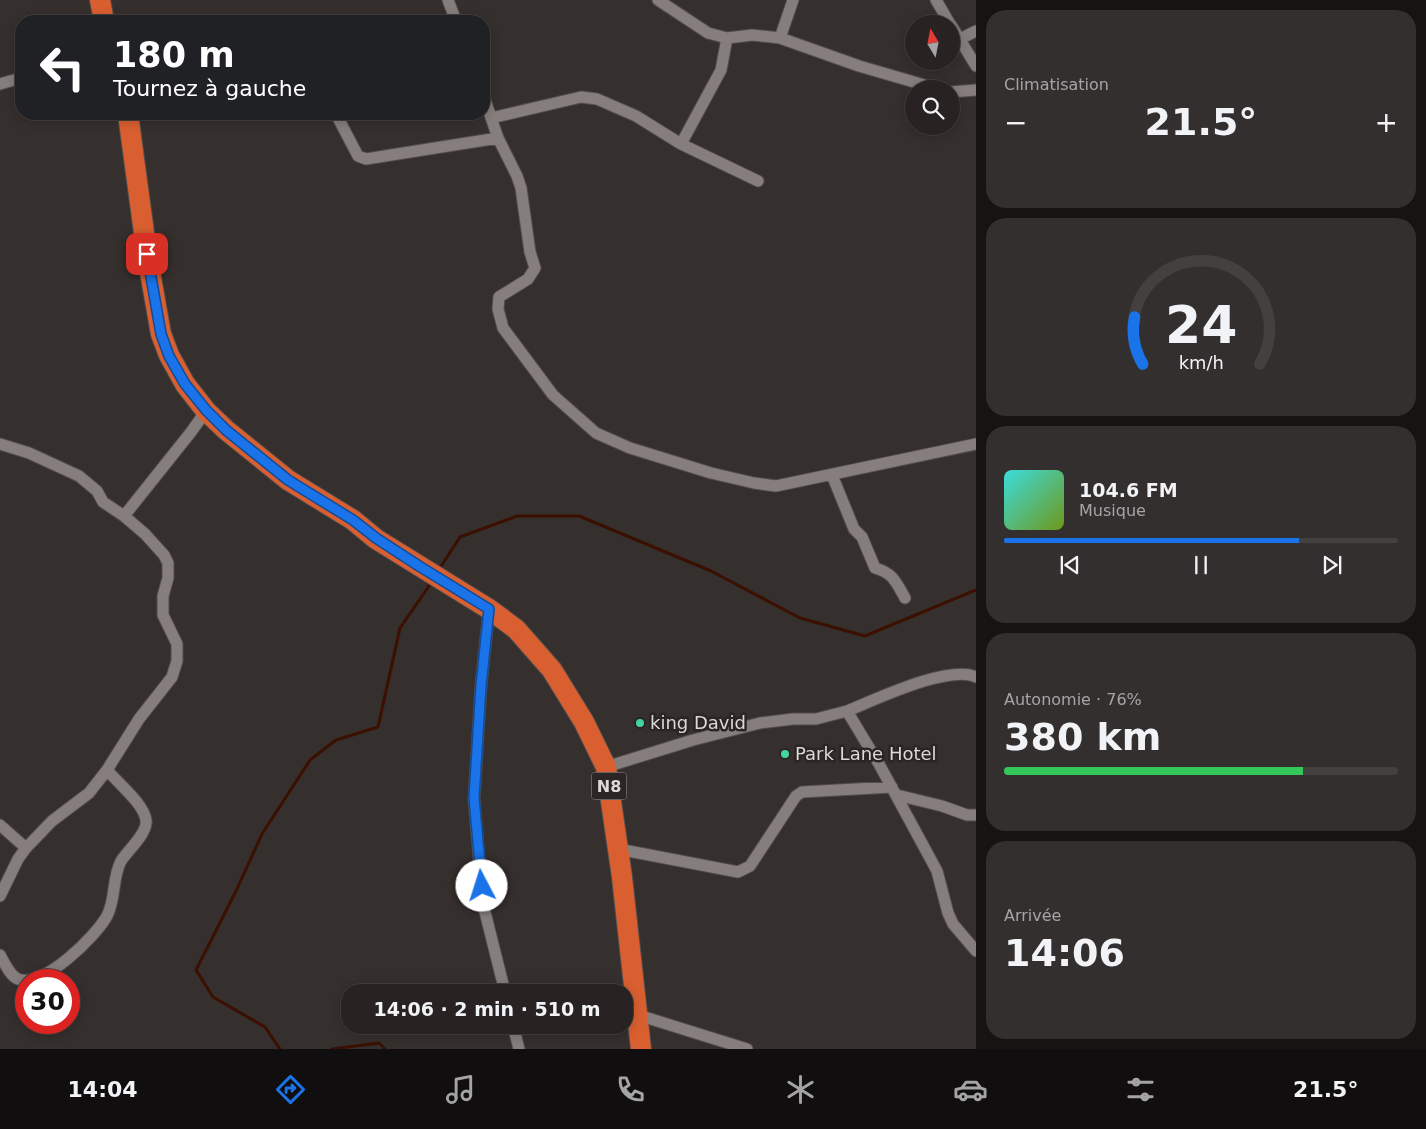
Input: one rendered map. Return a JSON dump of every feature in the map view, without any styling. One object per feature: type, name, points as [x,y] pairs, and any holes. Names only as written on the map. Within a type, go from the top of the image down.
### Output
[{"type":"highway","points":[[100,0],[103,15]]},
{"type":"highway","points":[[110,0],[113,15]]},
{"type":"highway","name":"N8","points":[[119,120],[161,334],[169,356],[203,415],[226,430],[288,480],[353,520],[376,538],[489,609],[516,629],[552,670],[584,722],[606,767],[618,849],[641,1049]]},
{"type":"highway","name":"N8","points":[[128,120],[134,197]]},
{"type":"street","points":[[448,0],[454,15]]},
{"type":"street","points":[[658,0],[708,33],[727,38],[752,35],[780,38],[859,66],[907,80]]},
{"type":"street","points":[[780,38],[794,0]]},
{"type":"street","points":[[936,0],[945,15]]},
{"type":"street","points":[[976,31],[960,39],[976,66]]},
{"type":"street","points":[[681,144],[721,70],[727,38]]},
{"type":"street","points":[[0,84],[15,80]]},
{"type":"street","points":[[960,91],[976,90]]},
{"type":"street","points":[[491,118],[581,97],[597,99],[636,116],[681,144],[758,181]]},
{"type":"street","points":[[490,115],[498,138],[521,188],[530,252],[535,268],[528,279],[499,297],[498,309],[503,328],[553,395],[596,433],[630,448],[711,473],[754,484],[776,486],[976,444]]},
{"type":"street","points":[[339,120],[358,156],[366,159],[498,138]]},
{"type":"street","points":[[124,516],[203,415]]},
{"type":"street","points":[[0,444],[29,453],[79,476],[97,491],[103,502],[124,516],[158,548],[168,563],[168,578],[163,596],[163,615],[177,644],[172,677],[140,718],[107,770],[90,793],[52,821],[26,848],[0,896]]},
{"type":"street","points":[[832,475],[854,529],[862,537],[875,568],[886,571],[894,579],[905,598]]},
{"type":"street","points":[[489,609],[481,686],[474,798],[483,904],[503,984]]},
{"type":"street","points":[[606,767],[693,740],[760,723],[816,719],[847,711],[909,686],[945,676],[962,673],[976,677]]},
{"type":"street","points":[[847,711],[894,791],[937,871],[948,913],[953,924],[976,951]]},
{"type":"street","points":[[0,955],[15,977],[20,980],[37,978],[50,972],[80,948],[107,916],[112,903],[116,875],[121,862],[144,831],[147,823],[144,810],[107,770]]},
{"type":"street","points":[[618,849],[738,872],[750,866],[796,796],[802,792],[894,791],[967,815],[976,815]]},
{"type":"street","points":[[0,825],[26,848]]},
{"type":"street","points":[[638,1015],[747,1049]]},
{"type":"street","points":[[516,1034],[520,1049]]},
{"type":"waterway","points":[[438,571],[460,537],[517,516],[579,516],[711,571],[800,618],[865,636],[976,590]]},
{"type":"waterway","points":[[280,1049],[265,1027],[213,997],[196,970],[262,834],[310,760],[336,740],[378,727],[400,628],[431,583]]},
{"type":"waterway","points":[[332,1049],[379,1043],[385,1049]]},
{"type":"place","name":"king David","points":[[640,723]]},
{"type":"place","name":"Park Lane Hotel","points":[[785,754]]},
{"type":"route","points":[[147,254],[156,311],[161,334],[169,356],[185,384],[206,410],[226,430],[288,480],[353,520],[376,538],[419,566],[489,609],[481,686],[474,798],[482,886]]}]
